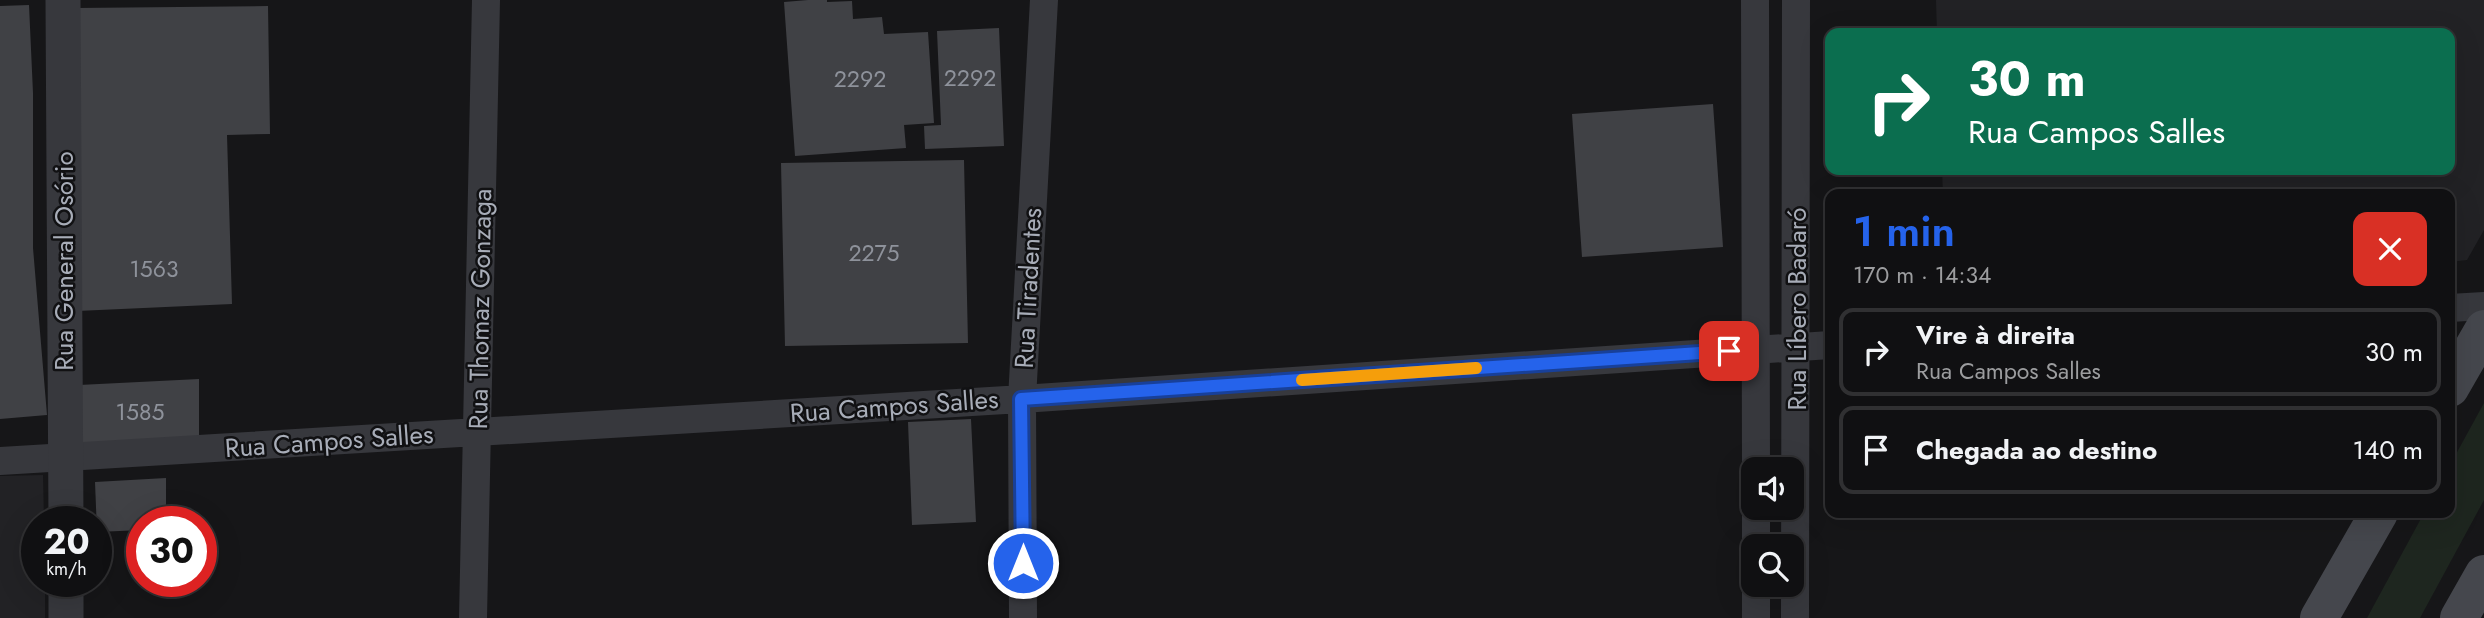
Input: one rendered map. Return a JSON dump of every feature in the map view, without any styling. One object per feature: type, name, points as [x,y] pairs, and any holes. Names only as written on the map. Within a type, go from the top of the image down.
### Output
[{"type":"main road","points":[[2455,379],[2484,329]]},
{"type":"main road","points":[[2319,618],[2376,518]]},
{"type":"main road","points":[[2459,618],[2484,574]]},
{"type":"street","name":"Rua General Osório","points":[[63,0],[66,506]]},
{"type":"street","name":"Rua Thomaz Gonzaga","points":[[473,618],[486,0]]},
{"type":"street","name":"Rua Tiradentes","points":[[1023,618],[1021,399],[1044,0]]},
{"type":"street","name":"Rua Líbero Badaró","points":[[1755,0],[1756,457]]},
{"type":"street","name":"Rua Líbero Badaró","points":[[1795,618],[1796,0]]},
{"type":"street","points":[[2455,308],[2484,306]]},
{"type":"street","name":"Rua Campos Salles","points":[[0,461],[1021,399],[1825,345]]},
{"type":"street","points":[[66,597],[66,618]]},
{"type":"street","points":[[1756,597],[1756,618]]},
{"type":"shaded area","points":[[1936,0],[2484,0],[2484,230],[2467,260],[2455,261],[2455,189],[1943,189],[1942,175],[2455,175],[2455,28],[1937,28]]},
{"type":"shaded area","points":[[2484,403],[2484,500],[2420,618],[2367,618],[2421,518],[2455,518],[2455,456]]},
{"type":"shaded area","points":[[43,475],[44,506],[21,506],[21,597],[45,597],[45,618],[0,618],[0,476]]},
{"type":"building","points":[[852,1],[853,19],[882,17],[884,34],[928,32],[934,123],[904,125],[906,148],[795,156],[784,2]]},
{"type":"building","points":[[29,5],[33,93],[33,248],[47,415],[0,419],[0,6]]},
{"type":"building","points":[[268,6],[270,134],[227,135],[232,304],[77,311],[76,8]]},
{"type":"building","points":[[999,28],[1004,146],[925,149],[924,126],[941,125],[937,31]]},
{"type":"building","points":[[1713,104],[1723,247],[1582,257],[1572,114]]},
{"type":"building","points":[[964,160],[968,343],[785,346],[781,163]]},
{"type":"building","points":[[199,379],[199,438],[81,443],[79,385]]},
{"type":"building","points":[[971,419],[976,522],[912,525],[908,422]]},
{"type":"building","points":[[166,478],[166,506],[126,506],[126,531],[112,531],[112,506],[96,506],[95,482]]},
{"type":"slow traffic","points":[[1302,380],[1476,368]]},
{"type":"route","points":[[1023,563],[1021,399],[1729,351]]}]
